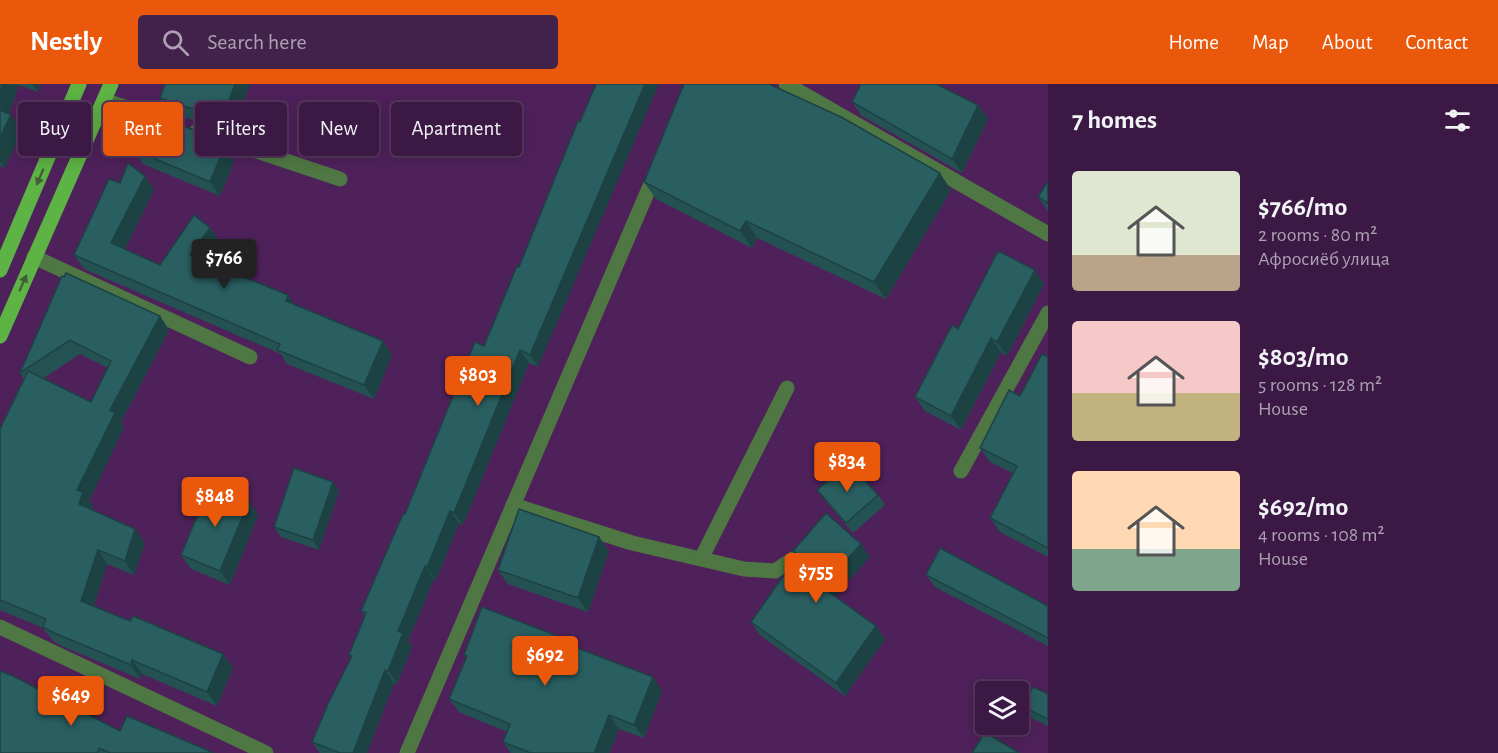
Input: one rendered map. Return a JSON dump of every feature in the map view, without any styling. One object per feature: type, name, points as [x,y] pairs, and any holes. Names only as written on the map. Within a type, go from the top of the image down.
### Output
[{"type":"main road","points":[[0,270],[79,84]]},
{"type":"main road","points":[[0,336],[111,84]]},
{"type":"street","points":[[786,84],[1048,234]]},
{"type":"street","points":[[104,99],[340,179]]},
{"type":"street","points":[[407,753],[661,159]]},
{"type":"street","points":[[34,257],[250,357]]},
{"type":"street","points":[[961,471],[1048,313]]},
{"type":"street","points":[[701,559],[787,388]]},
{"type":"street","points":[[513,505],[632,543],[744,569],[774,571],[793,560]]},
{"type":"street","points":[[0,627],[266,753]]},
{"type":"building","points":[[165,84],[235,84],[228,102],[195,102],[195,110],[183,106],[183,102],[172,102],[160,98]]},
{"type":"building","points":[[596,84],[645,84],[530,355],[520,350],[454,513],[450,511],[427,567],[425,566],[398,631],[403,633],[388,671],[385,670],[353,753],[340,753],[312,742],[352,656],[349,655],[366,613],[361,611],[403,514],[405,514],[475,342],[484,346],[517,266],[519,267],[578,121],[580,122]]},
{"type":"building","points":[[684,84],[769,84],[841,117],[940,173],[874,282],[746,221],[740,231],[644,182]]},
{"type":"building","points":[[861,84],[936,84],[978,105],[952,159],[852,102]]},
{"type":"building","points":[[0,110],[11,115],[0,137]]},
{"type":"building","points":[[183,126],[195,130],[195,156],[221,156],[210,182],[148,156],[183,156]]},
{"type":"building","points":[[128,163],[145,176],[111,243],[160,265],[194,215],[210,228],[190,255],[288,295],[286,301],[383,341],[364,385],[277,350],[280,344],[74,255],[109,179],[120,183]]},
{"type":"building","points":[[1048,181],[1048,203],[1038,197]]},
{"type":"building","points":[[998,251],[1035,270],[997,342],[991,338],[951,416],[915,397],[952,325],[958,329]]},
{"type":"building","points":[[66,273],[160,316],[110,410],[115,413],[77,490],[83,492],[79,504],[135,529],[125,561],[98,550],[81,601],[130,621],[133,616],[223,654],[207,692],[132,660],[131,665],[52,632],[43,627],[46,619],[0,600],[0,429],[28,371],[91,402],[111,361],[70,340],[20,373],[62,276],[64,277]]},
{"type":"building","points":[[1042,354],[1048,357],[1048,548],[990,518],[1017,466],[980,448],[1009,390],[1020,396]]},
{"type":"building","points":[[848,462],[878,495],[846,523],[817,490]]},
{"type":"building","points":[[294,468],[333,482],[313,540],[274,527]]},
{"type":"building","points":[[210,485],[249,501],[220,571],[181,555]]},
{"type":"building","points":[[519,509],[599,537],[578,598],[498,570]]},
{"type":"building","points":[[826,513],[861,544],[822,587],[876,626],[836,683],[751,622],[798,555],[793,551]]},
{"type":"building","points":[[940,548],[1048,606],[1048,638],[926,575]]},
{"type":"building","points":[[482,607],[565,639],[564,643],[653,677],[634,725],[609,715],[594,753],[531,753],[503,742],[510,724],[449,699],[467,656],[464,655]]},
{"type":"building","points":[[0,671],[120,731],[127,716],[214,753],[110,753],[99,748],[97,753],[0,753]]},
{"type":"building","points":[[1033,687],[1048,694],[1048,719],[1029,710],[1029,695]]},
{"type":"building","points":[[983,735],[990,735],[1019,753],[972,753]]}]
